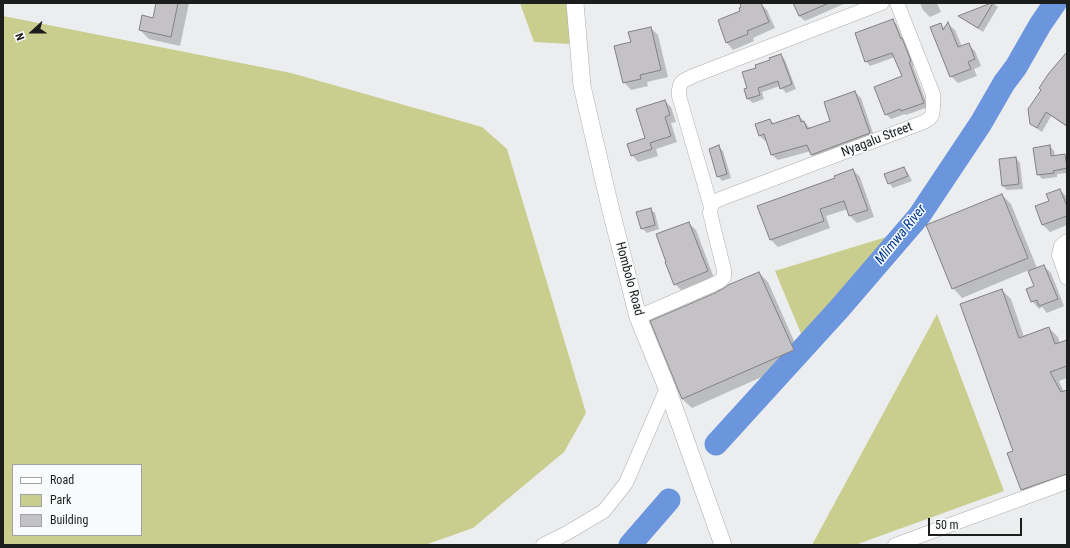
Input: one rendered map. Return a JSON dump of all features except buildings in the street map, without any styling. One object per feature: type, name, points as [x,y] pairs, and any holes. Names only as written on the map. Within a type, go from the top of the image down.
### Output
[{"type":"street","name":"Hombolo Road","points":[[575,3],[582,86],[638,318],[667,388],[723,545]]},
{"type":"street","points":[[638,318],[712,285],[724,277],[724,270],[710,213],[711,207],[679,96],[680,85],[683,81],[882,3]]},
{"type":"street","name":"Nyagalu Street","points":[[711,207],[714,202],[720,199],[917,125],[929,119],[932,115],[933,94],[897,3]]},
{"type":"street","points":[[1067,240],[1061,246],[1059,255],[1067,278]]},
{"type":"street","points":[[543,545],[567,533],[604,511],[626,483],[667,388]]},
{"type":"street","points":[[895,545],[1067,482]]},
{"type":"green space","points":[[520,3],[567,3],[571,44],[534,42]]},
{"type":"green space","points":[[3,16],[291,73],[482,127],[507,149],[586,413],[564,452],[473,528],[425,545],[3,545]]},
{"type":"green space","points":[[893,235],[802,336],[775,271]]},
{"type":"green space","points":[[937,314],[1004,491],[855,545],[812,545]]},
{"type":"waterway","name":"Mlimwa River","points":[[716,444],[839,309],[919,216],[981,123],[1004,83],[1016,67],[1040,25],[1055,3]]},
{"type":"waterway","name":"Mlimwa River","points":[[630,545],[669,500]]}]
